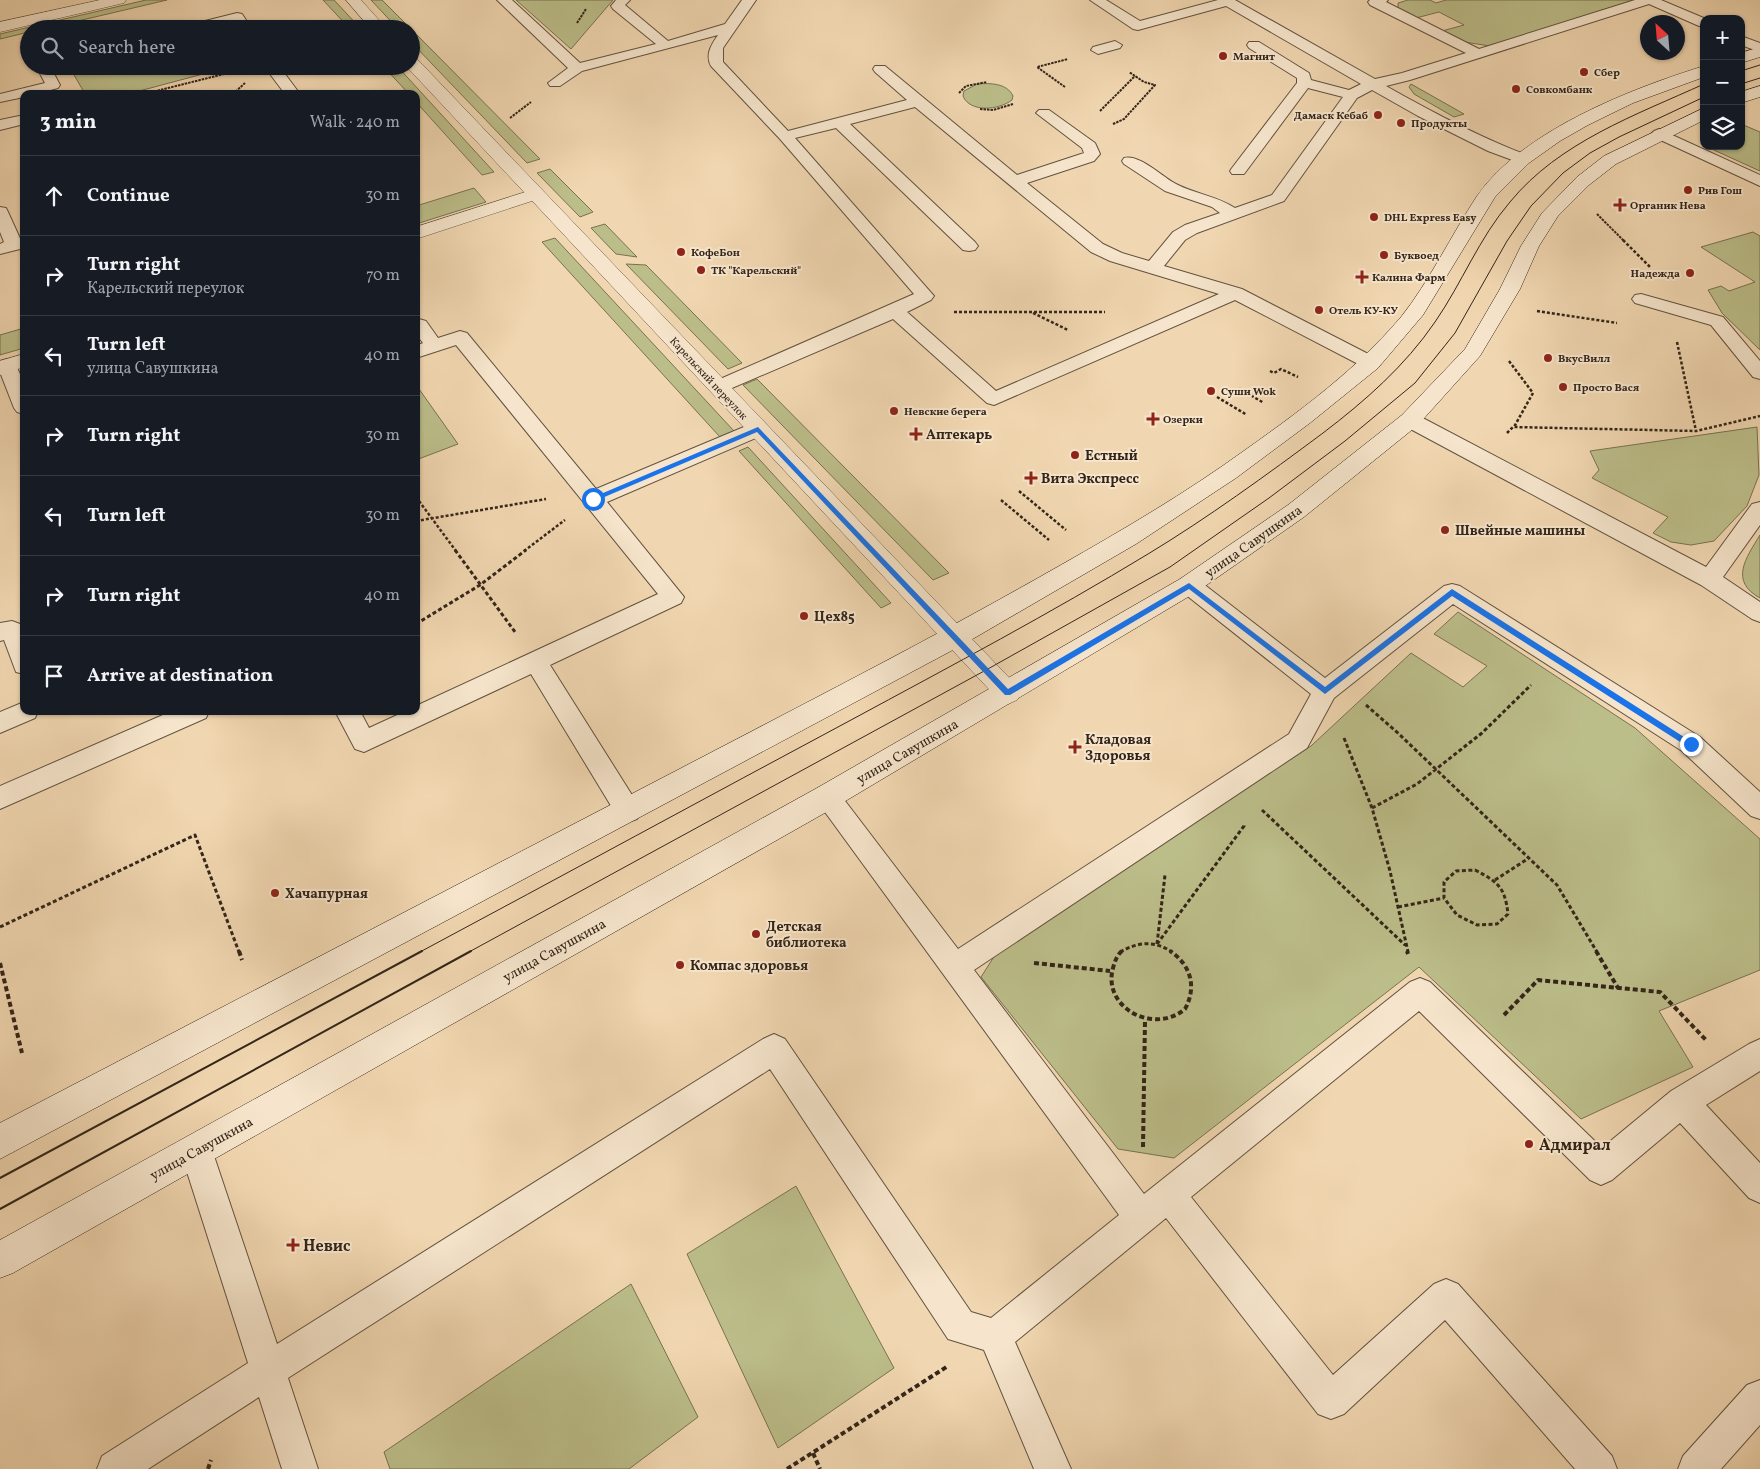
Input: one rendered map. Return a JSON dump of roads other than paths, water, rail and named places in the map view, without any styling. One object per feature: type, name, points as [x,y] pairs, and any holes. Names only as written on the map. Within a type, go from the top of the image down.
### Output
[{"type":"main road","points":[[0,16],[70,0]]},
{"type":"main road","points":[[31,20],[119,0]]},
{"type":"main road","points":[[353,0],[372,20]]},
{"type":"main road","points":[[0,27],[20,22]]},
{"type":"main road","points":[[1745,57],[1760,52]]},
{"type":"main road","name":"Карельский переулок","points":[[420,72],[1008,693]]},
{"type":"main road","points":[[0,1142],[955,637],[1128,538],[1228,473],[1371,364],[1413,315],[1488,194],[1523,159],[1554,137],[1582,121],[1627,100],[1700,72]]},
{"type":"main road","points":[[1745,97],[1760,91]]},
{"type":"main road","name":"улица Савушкина","points":[[0,1260],[827,797],[1008,693],[1189,585],[1296,511],[1410,420],[1473,352],[1510,289],[1530,246],[1552,213],[1583,181],[1610,160],[1700,115]]},
{"type":"main road","points":[[420,232],[535,194]]},
{"type":"lane","points":[[504,0],[577,68]]},
{"type":"lane","points":[[623,0],[618,6],[666,46]]},
{"type":"lane","points":[[718,387],[895,311],[925,296],[785,136],[716,63],[716,48],[749,0]]},
{"type":"lane","points":[[1097,0],[1138,26],[1225,1],[1423,113],[1494,148],[1523,159]]},
{"type":"lane","points":[[1381,0],[1375,2],[1478,54]]},
{"type":"lane","points":[[1153,268],[1179,236],[1191,229],[1268,202],[1282,194],[1352,95],[1360,88],[1404,77],[1650,0],[1700,21]]},
{"type":"lane","points":[[1170,31],[1242,12]]},
{"type":"lane","points":[[225,20],[237,17],[239,20]]},
{"type":"lane","points":[[555,83],[577,68],[666,46],[730,27]]},
{"type":"lane","points":[[1745,42],[1760,48]]},
{"type":"lane","points":[[1098,50],[1115,45]]},
{"type":"lane","points":[[1238,171],[1304,83],[1304,76],[1254,45]]},
{"type":"lane","points":[[880,69],[1097,248],[1116,257],[1236,293],[1371,364]]},
{"type":"lane","points":[[47,75],[56,89]]},
{"type":"lane","points":[[278,75],[290,90]]},
{"type":"lane","points":[[1304,83],[1352,95]]},
{"type":"lane","points":[[0,98],[20,95]]},
{"type":"lane","points":[[785,136],[918,102]]},
{"type":"lane","points":[[1015,181],[1088,158],[1092,154],[1089,146],[1044,113]]},
{"type":"lane","points":[[0,125],[20,120]]},
{"type":"lane","points":[[839,122],[969,246]]},
{"type":"lane","points":[[1659,134],[1760,181]]},
{"type":"lane","points":[[1130,160],[1171,188],[1218,204],[1234,214]]},
{"type":"lane","points":[[0,212],[14,245],[0,249]]},
{"type":"lane","points":[[895,311],[994,399],[1188,312],[1236,293]]},
{"type":"lane","points":[[1640,299],[1717,321],[1760,373]]},
{"type":"lane","points":[[349,715],[364,742],[673,597],[460,337],[425,348],[420,329]]},
{"type":"lane","points":[[10,364],[20,395]]},
{"type":"lane","points":[[1410,420],[1709,579],[1760,613]]},
{"type":"lane","points":[[590,496],[758,429]]},
{"type":"lane","points":[[1709,579],[1760,510]]},
{"type":"lane","points":[[1189,585],[1325,691]]},
{"type":"lane","points":[[962,962],[1298,741],[1325,691],[1452,592],[1691,744],[1760,808]]},
{"type":"lane","points":[[12,628],[20,653]]},
{"type":"lane","points":[[536,662],[628,811]]},
{"type":"lane","points":[[0,722],[20,714]]},
{"type":"lane","points":[[0,798],[187,715]]},
{"type":"lane","points":[[827,797],[962,962],[1142,1218]]},
{"type":"lane","points":[[995,1336],[1420,992],[1600,1169],[1682,1102],[1747,1062]]},
{"type":"lane","points":[[116,1469],[774,1048],[960,1327],[995,1336]]},
{"type":"lane","points":[[1682,1102],[1760,1187]]},
{"type":"lane","points":[[196,1150],[300,1469]]},
{"type":"lane","points":[[1169,1195],[1332,1401],[1446,1296],[1599,1469]]},
{"type":"lane","points":[[995,1336],[1053,1469]]},
{"type":"lane","points":[[1696,1469],[1760,1398]]},
{"type":"tram line","points":[[1745,70],[1760,65]]},
{"type":"tram line","points":[[1745,83],[1760,78]]},
{"type":"tram line","points":[[420,952],[1001,639],[1111,576],[1214,511],[1339,421],[1384,382],[1411,353],[1435,322],[1489,230],[1510,202],[1530,181],[1575,146],[1626,119],[1700,86]]},
{"type":"tram line","points":[[469,952],[986,670],[1170,567],[1269,498],[1345,441],[1415,383],[1455,333],[1507,241],[1531,206],[1563,173],[1590,153],[1619,137],[1700,99]]},
{"type":"tram line","points":[[0,1178],[422,951]]},
{"type":"tram line","points":[[0,1209],[471,951]]},
{"type":"place","name":"Магнит","points":[[1223,56]]},
{"type":"place","name":"Сбер","points":[[1584,72]]},
{"type":"place","name":"Совкомбанк","points":[[1516,89]]},
{"type":"place","name":"Дамаск Кебаб","points":[[1378,115]]},
{"type":"place","name":"Продукты","points":[[1401,123]]},
{"type":"place","name":"Рив Гош","points":[[1688,190]]},
{"type":"place","name":"Органик Нева","points":[[1620,205]]},
{"type":"place","name":"DHL Express Easy","points":[[1374,217]]},
{"type":"place","name":"КофеБон","points":[[681,252]]},
{"type":"place","name":"Буквоед","points":[[1384,255]]},
{"type":"place","name":"ТК \"Карельский\"","points":[[701,270]]},
{"type":"place","name":"Надежда","points":[[1690,273]]},
{"type":"place","name":"Калина Фарм","points":[[1362,277]]},
{"type":"place","name":"Отель КУ-КУ","points":[[1319,310]]},
{"type":"place","name":"ВкусВилл","points":[[1548,358]]},
{"type":"place","name":"Просто Вася","points":[[1563,387]]},
{"type":"place","name":"Суши Wok","points":[[1211,391]]},
{"type":"place","name":"Невские берега","points":[[894,411]]},
{"type":"place","name":"Озерки","points":[[1153,419]]},
{"type":"place","name":"Аптекарь","points":[[916,434]]},
{"type":"place","name":"Естный","points":[[1075,455]]},
{"type":"place","name":"Вита Экспресс","points":[[1031,478]]},
{"type":"place","name":"Швейные машины","points":[[1445,530]]},
{"type":"place","name":"Цех85","points":[[804,616]]},
{"type":"place","name":"Кладовая Здоровья","points":[[1075,747]]},
{"type":"place","name":"Хачапурная","points":[[275,893]]},
{"type":"place","name":"Детская библиотека","points":[[756,934]]},
{"type":"place","name":"Компас здоровья","points":[[680,965]]},
{"type":"place","name":"Адмирал","points":[[1529,1144]]},
{"type":"place","name":"Невис","points":[[293,1245]]}]
